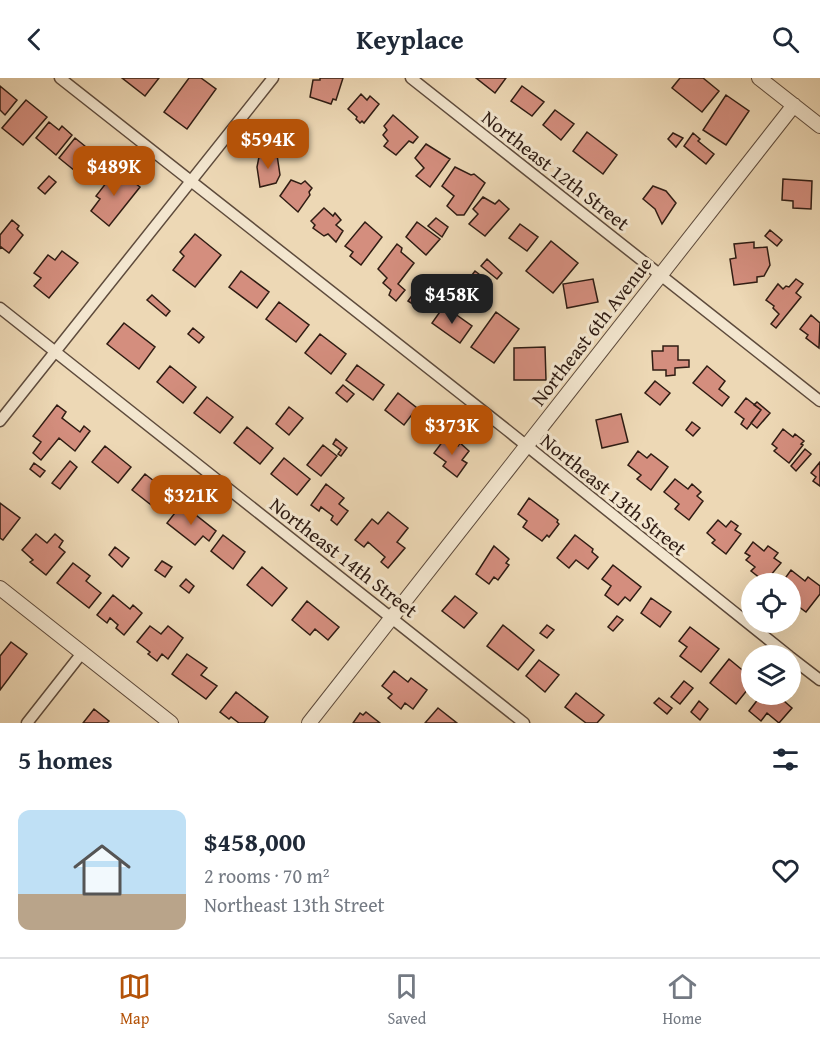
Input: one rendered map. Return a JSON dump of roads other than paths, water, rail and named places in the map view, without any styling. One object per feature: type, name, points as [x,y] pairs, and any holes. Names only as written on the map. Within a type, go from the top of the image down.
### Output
[{"type":"street","name":"Northeast 13th Street","points":[[60,78],[776,645]]},
{"type":"street","points":[[0,422],[273,78]]},
{"type":"street","name":"Northeast 12th Street","points":[[411,78],[820,401]]},
{"type":"street","points":[[759,78],[820,126]]},
{"type":"street","name":"Northeast 6th Avenue","points":[[309,723],[794,105]]},
{"type":"street","name":"Northeast 14th Street","points":[[0,308],[524,723]]},
{"type":"street","points":[[0,588],[171,723]]},
{"type":"street","points":[[27,723],[82,653]]},
{"type":"street","name":"Northeast 13th Street","points":[[801,665],[820,680]]}]
